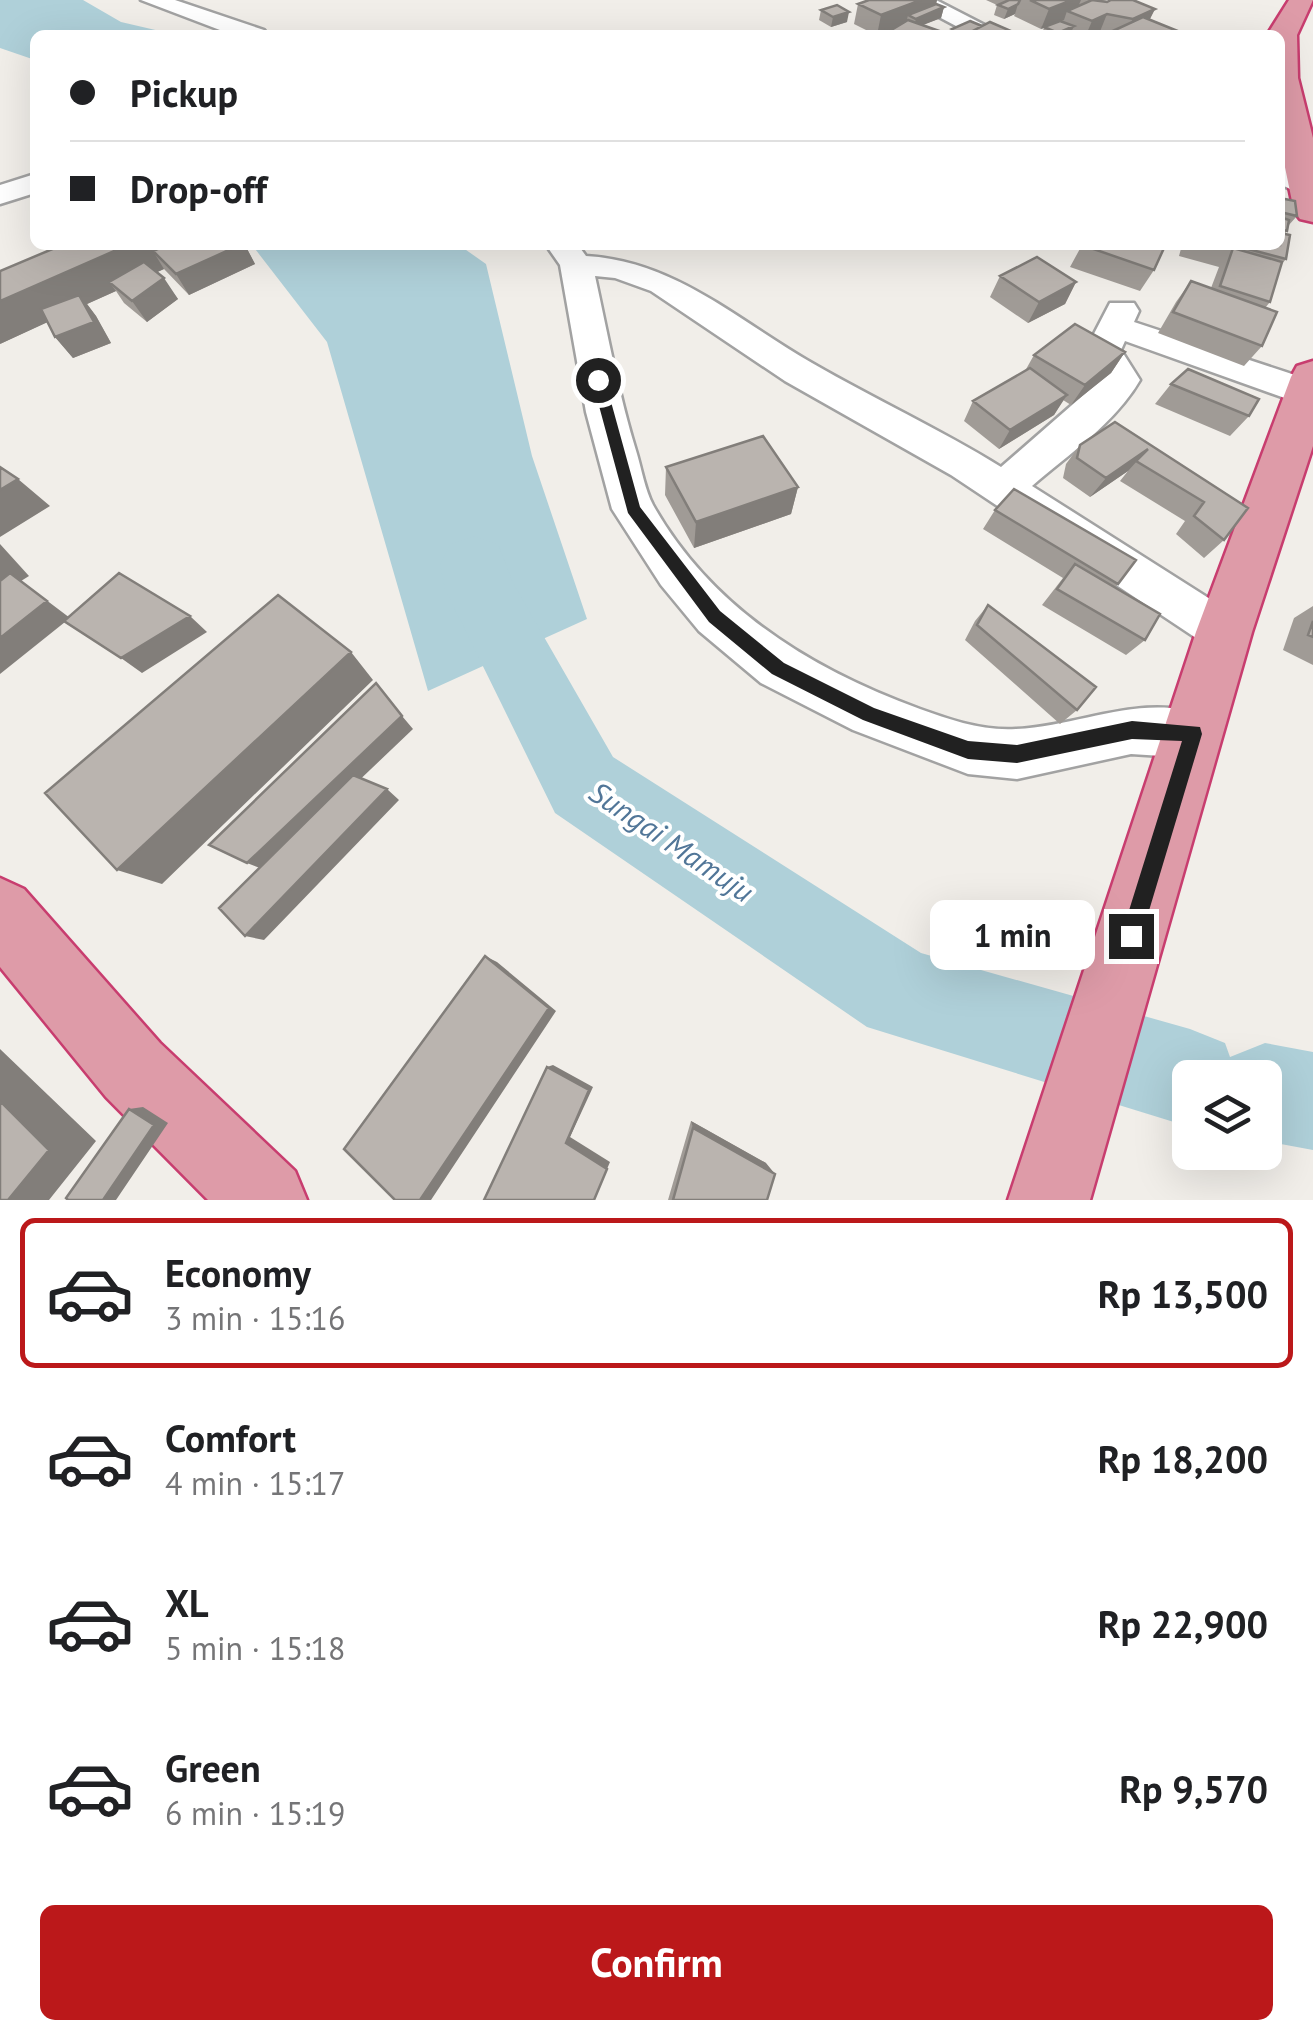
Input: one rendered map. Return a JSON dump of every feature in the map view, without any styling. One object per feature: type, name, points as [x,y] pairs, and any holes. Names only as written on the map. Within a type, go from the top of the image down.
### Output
[{"type":"highway","points":[[1285,30],[1303,0]]},
{"type":"highway","points":[[1285,51],[1313,54]]},
{"type":"highway","points":[[1285,89],[1296,128],[1300,190]]},
{"type":"highway","points":[[1049,1200],[1224,632],[1310,385]]},
{"type":"highway","points":[[0,913],[132,1070],[266,1200]]},
{"type":"street","points":[[152,0],[241,30]]},
{"type":"street","points":[[918,0],[981,30]]},
{"type":"street","points":[[1193,734],[1132,730],[1017,754],[968,750],[870,714],[778,668],[714,616],[633,509],[605,412],[569,255],[662,284],[798,372],[1003,488],[1224,632]]},
{"type":"street","points":[[1003,488],[1106,400],[1122,380],[1118,368],[1102,353],[1130,322],[1310,385]]},
{"type":"water","points":[[0,0],[83,0],[121,22],[155,30],[30,30],[30,58],[0,48]]},
{"type":"water","points":[[256,250],[466,250],[486,264],[532,456],[587,619],[428,691],[327,342]]},
{"type":"building","points":[[869,0],[921,0],[881,15],[858,4]]},
{"type":"building","points":[[1020,0],[1008,9],[998,5]]},
{"type":"building","points":[[1030,0],[1072,0],[1049,9]]},
{"type":"building","points":[[1092,0],[1133,0],[1155,9],[1133,19],[1107,14],[1092,21],[1067,11]]},
{"type":"building","points":[[936,4],[944,7],[916,19],[908,15]]},
{"type":"building","points":[[837,5],[849,12],[833,17],[821,10]]},
{"type":"building","points":[[1143,17],[1175,30],[1115,30]]},
{"type":"building","points":[[908,20],[936,30],[891,30]]},
{"type":"building","points":[[970,21],[982,26],[974,30],[952,29]]},
{"type":"building","points":[[1060,21],[1074,26],[1065,30],[1044,27]]},
{"type":"building","points":[[990,22],[1009,30],[975,30]]},
{"type":"building","points":[[1285,199],[1295,201],[1297,216],[1285,213]]},
{"type":"building","points":[[1285,234],[1290,235],[1286,259],[1252,250],[1285,250]]},
{"type":"building","points":[[50,250],[117,250],[0,301],[0,271]]},
{"type":"building","points":[[155,250],[229,250],[176,274]]},
{"type":"building","points":[[1096,250],[1163,250],[1154,270]]},
{"type":"building","points":[[1232,250],[1282,262],[1270,302],[1220,286]]},
{"type":"building","points":[[1037,257],[1076,282],[1039,302],[1000,276]]},
{"type":"building","points":[[144,262],[164,278],[132,301],[109,282]]},
{"type":"building","points":[[1191,281],[1277,312],[1262,346],[1173,312]]},
{"type":"building","points":[[79,295],[94,322],[55,337],[41,309]]},
{"type":"building","points":[[1075,324],[1125,352],[1085,385],[1034,355]]},
{"type":"building","points":[[1030,368],[1067,395],[1010,430],[973,401]]},
{"type":"building","points":[[1188,369],[1259,399],[1249,416],[1171,384]]},
{"type":"building","points":[[1115,422],[1248,508],[1224,540],[1194,516],[1204,502],[1136,461],[1148,449],[1106,478],[1077,458],[1080,445]]},
{"type":"building","points":[[763,436],[798,487],[696,522],[666,467]]},
{"type":"building","points":[[0,467],[18,479],[0,490]]},
{"type":"building","points":[[1014,489],[1136,560],[1118,584],[995,510]]},
{"type":"building","points":[[1075,564],[1160,614],[1145,640],[1057,589]]},
{"type":"building","points":[[10,573],[47,601],[0,638],[0,581]]},
{"type":"building","points":[[119,573],[190,616],[121,658],[64,621]]},
{"type":"building","points":[[278,595],[351,652],[117,870],[45,793]]},
{"type":"building","points":[[988,605],[1096,687],[1077,710],[977,625]]},
{"type":"building","points":[[376,683],[402,716],[247,863],[209,845]]},
{"type":"building","points":[[353,775],[387,789],[245,936],[219,908]]},
{"type":"building","points":[[485,956],[549,1008],[420,1200],[395,1200],[344,1149]]},
{"type":"building","points":[[547,1067],[589,1090],[566,1143],[607,1169],[594,1200],[484,1200]]},
{"type":"building","points":[[0,1101],[49,1150],[8,1200],[0,1200]]},
{"type":"building","points":[[129,1109],[154,1125],[103,1200],[68,1200],[66,1198]]},
{"type":"building","points":[[693,1128],[775,1174],[767,1200],[673,1200]]},
{"type":"waterway","name":"Sungai Mamuju","points":[[474,564],[480,589],[584,785],[900,994],[1172,1073]]},
{"type":"waterway","name":"Sungai Mamuju","points":[[1282,1095],[1313,1101]]},
{"type":"route","points":[[598,380],[633,509],[714,616],[778,668],[870,714],[968,750],[1017,754],[1132,730],[1193,734],[1131,936]]}]
